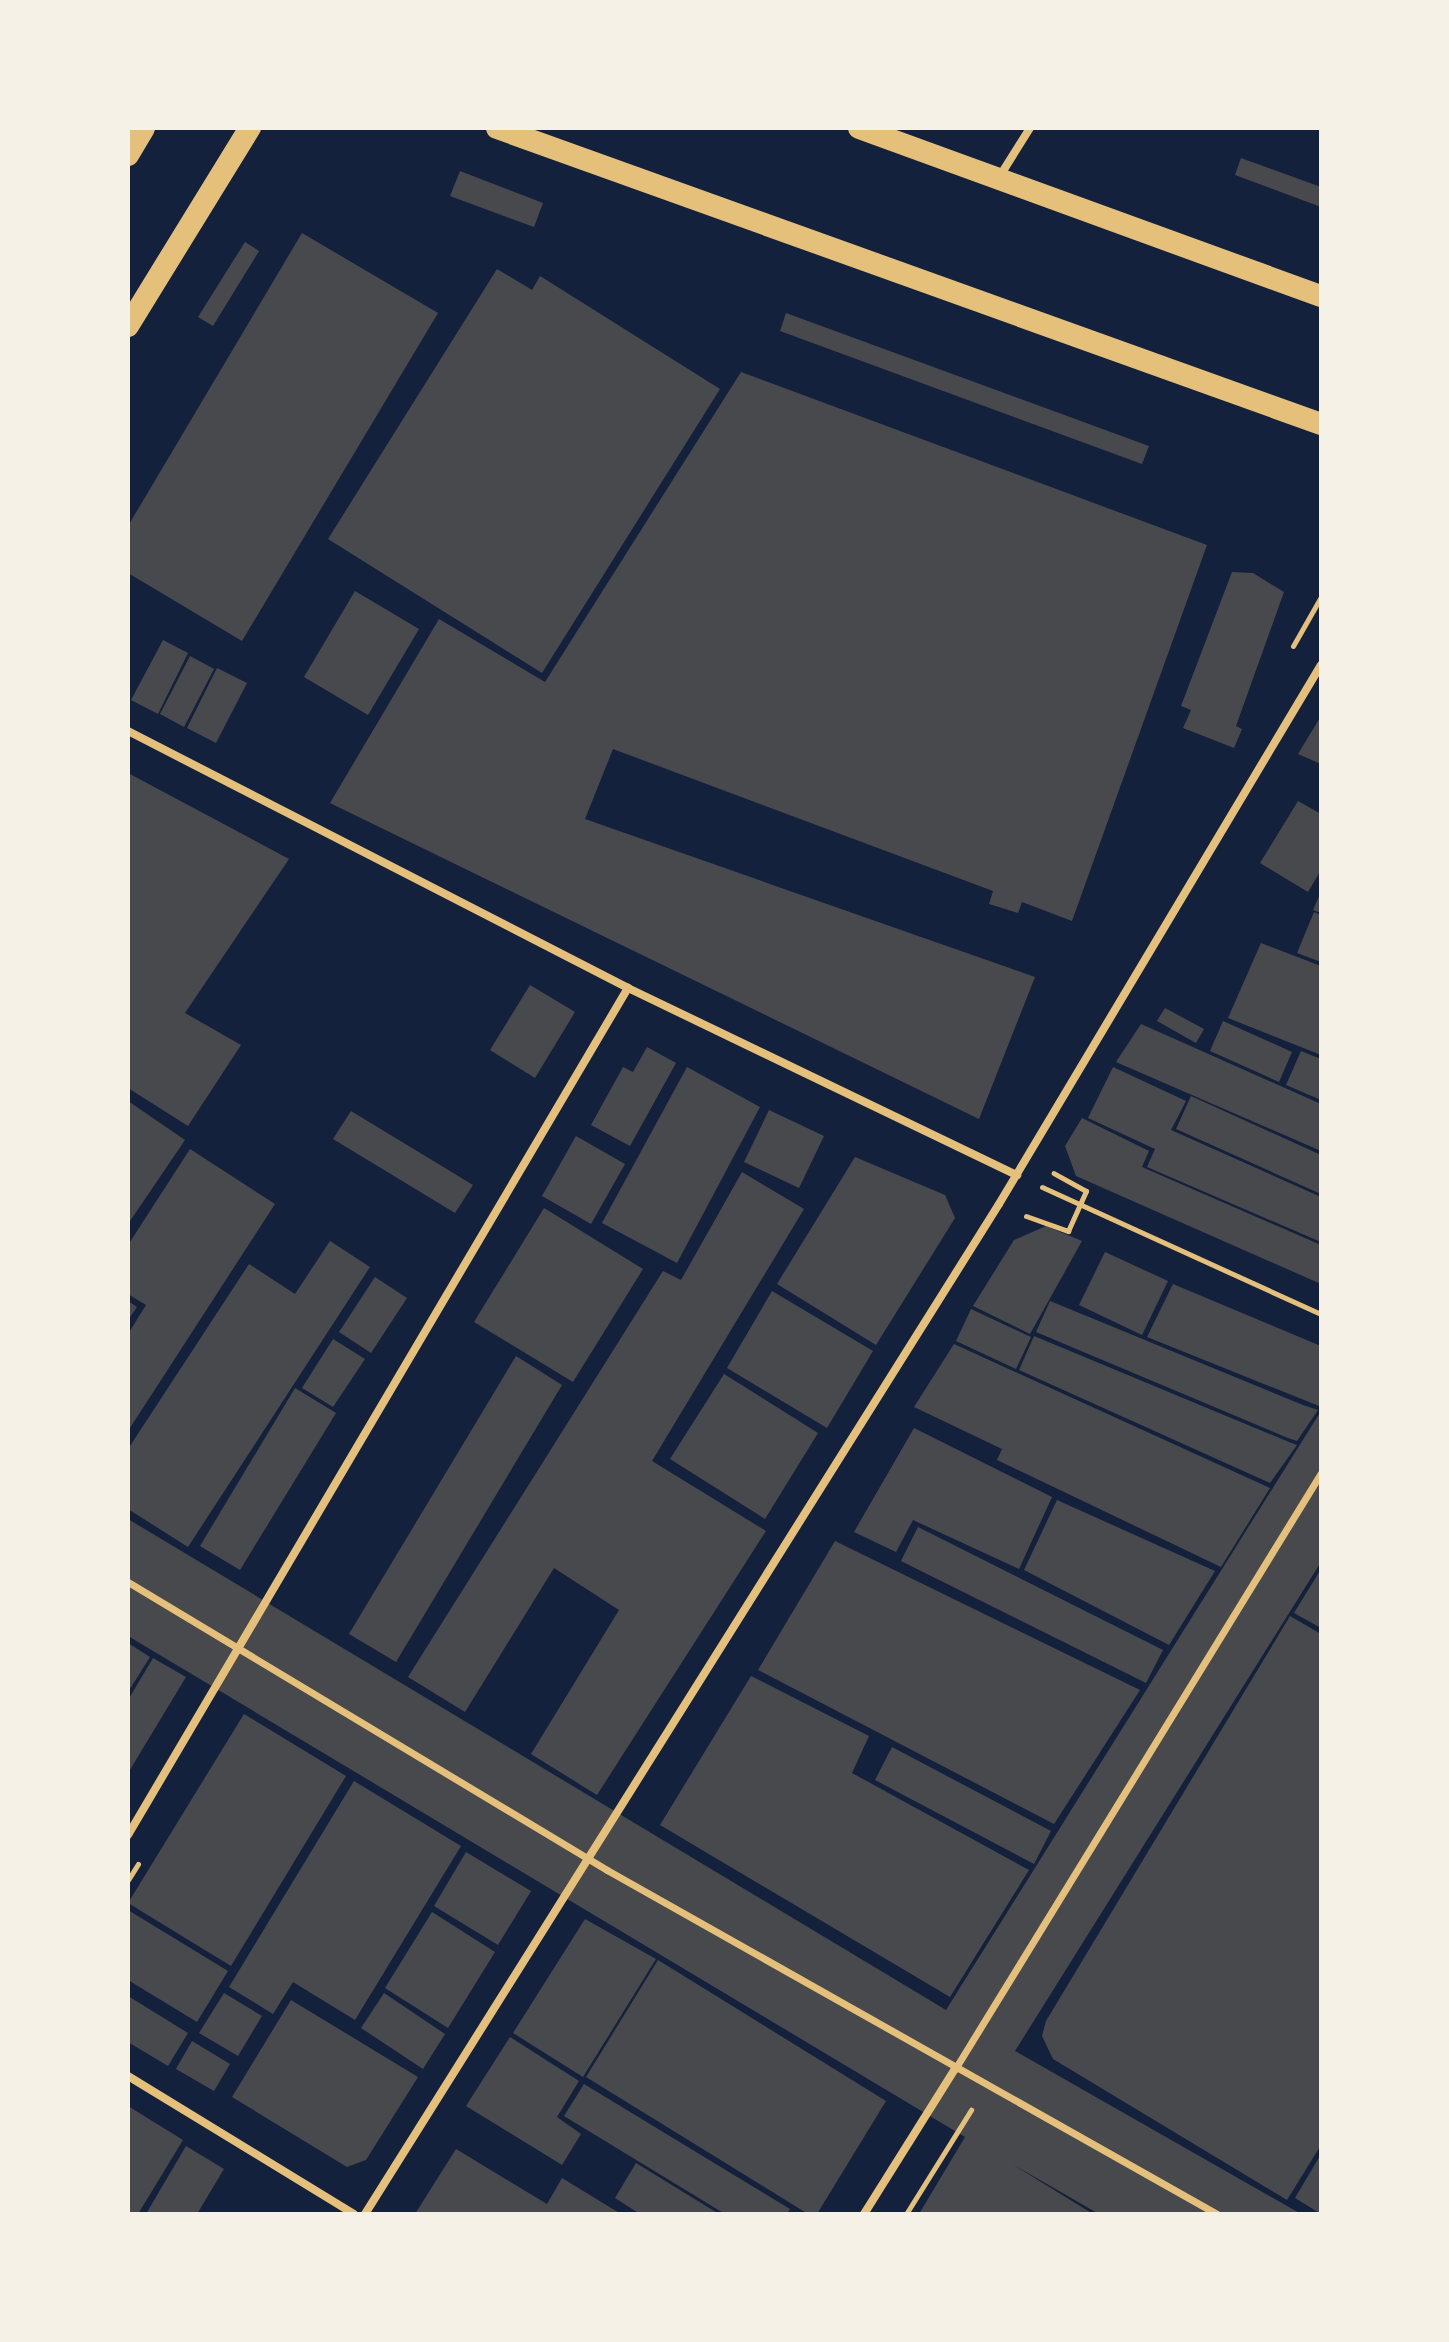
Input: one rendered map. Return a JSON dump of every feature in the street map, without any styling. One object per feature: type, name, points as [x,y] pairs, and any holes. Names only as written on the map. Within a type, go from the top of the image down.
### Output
[{"type":"highway","points":[[128,155],[144,128]]},
{"type":"highway","points":[[128,326],[250,128]]},
{"type":"highway","points":[[497,128],[1321,424]]},
{"type":"highway","points":[[859,128],[1321,296]]},
{"type":"street","points":[[998,179],[1030,128]]},
{"type":"street","points":[[365,2214],[1017,1175],[1321,665]]},
{"type":"street","points":[[128,731],[628,988],[1017,1175]]},
{"type":"street","points":[[128,1835],[628,988]]},
{"type":"street","points":[[864,2214],[1321,1473]]},
{"type":"street","points":[[128,1582],[587,1858],[955,2069],[1217,2214]]},
{"type":"street","points":[[128,2076],[354,2214]]},
{"type":"path","points":[[1025,1215],[1068,1231],[1081,1205],[1086,1191],[1045,1169]]},
{"type":"path","points":[[1068,1199],[1321,1314]]},
{"type":"path","points":[[906,2214],[986,2086]]},
{"type":"building","points":[[1241,158],[1321,187],[1321,207],[1235,175]]},
{"type":"building","points":[[460,171],[543,203],[534,227],[450,196]]},
{"type":"building","points":[[302,233],[438,313],[242,641],[128,573],[128,526]]},
{"type":"building","points":[[245,242],[259,251],[213,326],[198,317]]},
{"type":"building","points":[[497,269],[532,290],[540,276],[720,389],[542,673],[328,539]]},
{"type":"building","points":[[786,313],[1149,446],[1142,464],[780,331]]},
{"type":"building","points":[[741,372],[1207,545],[1072,921],[1022,902],[1018,913],[989,904],[993,891],[613,749],[585,819],[1035,977],[979,1119],[330,803],[439,619],[545,682]]},
{"type":"building","points":[[1232,572],[1253,573],[1284,592],[1236,726],[1242,729],[1234,748],[1183,728],[1191,710],[1181,706]]},
{"type":"building","points":[[355,591],[419,629],[368,715],[304,677]]},
{"type":"building","points":[[163,640],[188,653],[158,714],[131,700]]},
{"type":"building","points":[[190,656],[214,669],[184,727],[160,714]]},
{"type":"building","points":[[217,668],[247,683],[216,743],[187,728]]},
{"type":"building","points":[[1321,716],[1321,764],[1298,754]]},
{"type":"building","points":[[128,773],[289,859],[185,1013],[241,1045],[188,1126],[128,1088]]},
{"type":"building","points":[[1298,801],[1321,814],[1321,870],[1308,892],[1260,863]]},
{"type":"building","points":[[1321,892],[1321,913],[1313,910]]},
{"type":"building","points":[[1314,912],[1321,915],[1321,962],[1297,953]]},
{"type":"building","points":[[1261,943],[1321,966],[1321,1055],[1228,1018]]},
{"type":"building","points":[[530,985],[575,1012],[535,1078],[490,1050]]},
{"type":"building","points":[[1165,1008],[1204,1029],[1196,1043],[1157,1021]]},
{"type":"building","points":[[1223,1021],[1292,1052],[1279,1082],[1210,1051]]},
{"type":"building","points":[[1141,1024],[1321,1104],[1321,1151],[1116,1062]]},
{"type":"building","points":[[647,1047],[676,1063],[630,1146],[591,1125],[623,1067],[633,1072]]},
{"type":"building","points":[[1301,1051],[1321,1059],[1321,1100],[1286,1085]]},
{"type":"building","points":[[687,1067],[760,1107],[677,1263],[602,1223]]},
{"type":"building","points":[[1113,1067],[1186,1101],[1171,1130],[1321,1197],[1321,1242],[1147,1167],[1155,1149],[1088,1118]]},
{"type":"building","points":[[1191,1096],[1321,1155],[1321,1194],[1176,1129]]},
{"type":"building","points":[[128,1101],[185,1140],[128,1224]]},
{"type":"building","points":[[769,1110],[824,1136],[799,1188],[744,1162]]},
{"type":"building","points":[[351,1111],[473,1185],[455,1213],[333,1139]]},
{"type":"building","points":[[1082,1118],[1149,1151],[1142,1167],[1321,1245],[1321,1284],[1076,1176],[1065,1146]]},
{"type":"building","points":[[576,1136],[625,1164],[591,1224],[542,1196]]},
{"type":"building","points":[[190,1149],[275,1204],[128,1431],[128,1334],[146,1305],[128,1294],[128,1245]]},
{"type":"building","points":[[855,1157],[945,1195],[955,1218],[876,1345],[777,1284]]},
{"type":"building","points":[[742,1172],[804,1209],[652,1461],[766,1531],[597,1795],[531,1754],[619,1610],[554,1568],[465,1712],[408,1677],[663,1271],[681,1280]]},
{"type":"building","points":[[544,1208],[643,1269],[573,1382],[474,1322]]},
{"type":"building","points":[[1046,1226],[1082,1241],[1030,1334],[973,1306],[1014,1240]]},
{"type":"building","points":[[330,1241],[370,1267],[188,1547],[128,1509],[128,1449],[249,1264],[295,1294]]},
{"type":"building","points":[[1105,1252],[1168,1281],[1142,1335],[1079,1305]]},
{"type":"building","points":[[375,1277],[407,1298],[371,1353],[339,1332]]},
{"type":"building","points":[[1173,1284],[1321,1346],[1319,1406],[1147,1337]]},
{"type":"building","points":[[772,1291],[873,1351],[827,1428],[727,1368]]},
{"type":"building","points":[[128,1301],[137,1307],[128,1320]]},
{"type":"building","points":[[1050,1301],[1318,1410],[1297,1441],[1288,1438],[1036,1332]]},
{"type":"building","points":[[971,1309],[1031,1337],[1016,1369],[956,1341]]},
{"type":"building","points":[[1034,1336],[1297,1445],[1270,1483],[1019,1370]]},
{"type":"building","points":[[333,1339],[365,1359],[333,1407],[302,1388]]},
{"type":"building","points":[[954,1344],[1270,1488],[1221,1567],[997,1460],[1002,1449],[914,1407]]},
{"type":"building","points":[[516,1356],[562,1385],[396,1662],[349,1634]]},
{"type":"building","points":[[724,1374],[818,1433],[765,1519],[670,1459]]},
{"type":"building","points":[[295,1388],[336,1413],[240,1570],[200,1546]]},
{"type":"building","points":[[1321,1411],[1321,1562],[1015,2051],[1301,2214],[1099,2214],[1012,2164],[1093,2214],[919,2214],[965,2137],[128,1636],[128,1519],[946,2010]]},
{"type":"building","points":[[914,1428],[1052,1497],[1019,1569],[913,1520],[896,1552],[854,1532]]},
{"type":"building","points":[[1057,1500],[1215,1571],[1169,1645],[1024,1570]]},
{"type":"building","points":[[918,1527],[1163,1650],[1146,1683],[901,1561]]},
{"type":"building","points":[[835,1541],[1140,1690],[1054,1824],[758,1670]]},
{"type":"building","points":[[1321,1569],[1321,1628],[1294,1613]]},
{"type":"building","points":[[1290,1616],[1321,1634],[1321,2145],[1287,2200],[1053,2059],[1042,2036],[1046,2021]]},
{"type":"building","points":[[128,1643],[150,1657],[128,1692]]},
{"type":"building","points":[[153,1658],[186,1677],[128,1773],[128,1700]]},
{"type":"building","points":[[751,1676],[869,1736],[852,1773],[1029,1870],[950,1997],[660,1825]]},
{"type":"building","points":[[244,1714],[346,1776],[231,1966],[128,1903]]},
{"type":"building","points":[[892,1747],[1051,1831],[1034,1864],[875,1780]]},
{"type":"building","points":[[354,1781],[461,1846],[355,2020],[293,1982],[273,2014],[229,1987]]},
{"type":"building","points":[[466,1852],[531,1891],[498,1945],[434,1906]]},
{"type":"building","points":[[128,1910],[228,1971],[197,2022],[128,1980]]},
{"type":"building","points":[[432,1912],[495,1952],[448,2028],[385,1988]]},
{"type":"building","points":[[585,1919],[656,1959],[583,2077],[513,2033]]},
{"type":"building","points":[[658,1960],[886,2101],[817,2214],[808,2214],[586,2077]]},
{"type":"building","points":[[224,1993],[262,2016],[238,2056],[199,2033]]},
{"type":"building","points":[[384,1993],[445,2034],[423,2069],[361,2028]]},
{"type":"building","points":[[128,1996],[188,2033],[168,2066],[128,2042]]},
{"type":"building","points":[[291,2000],[418,2077],[366,2160],[347,2167],[232,2097]]},
{"type":"building","points":[[510,2037],[579,2081],[557,2117],[581,2134],[562,2165],[466,2106]]},
{"type":"building","points":[[192,2041],[230,2064],[214,2091],[176,2069]]},
{"type":"building","points":[[584,2084],[790,2209],[787,2214],[725,2214],[564,2116]]},
{"type":"building","points":[[128,2106],[183,2140],[138,2214],[128,2214]]},
{"type":"building","points":[[186,2146],[224,2169],[197,2214],[146,2214]]},
{"type":"building","points":[[456,2149],[547,2204],[562,2178],[621,2214],[415,2214]]},
{"type":"building","points":[[1321,2154],[1321,2214],[1295,2198]]},
{"type":"building","points":[[636,2163],[719,2214],[640,2214],[615,2198]]}]
